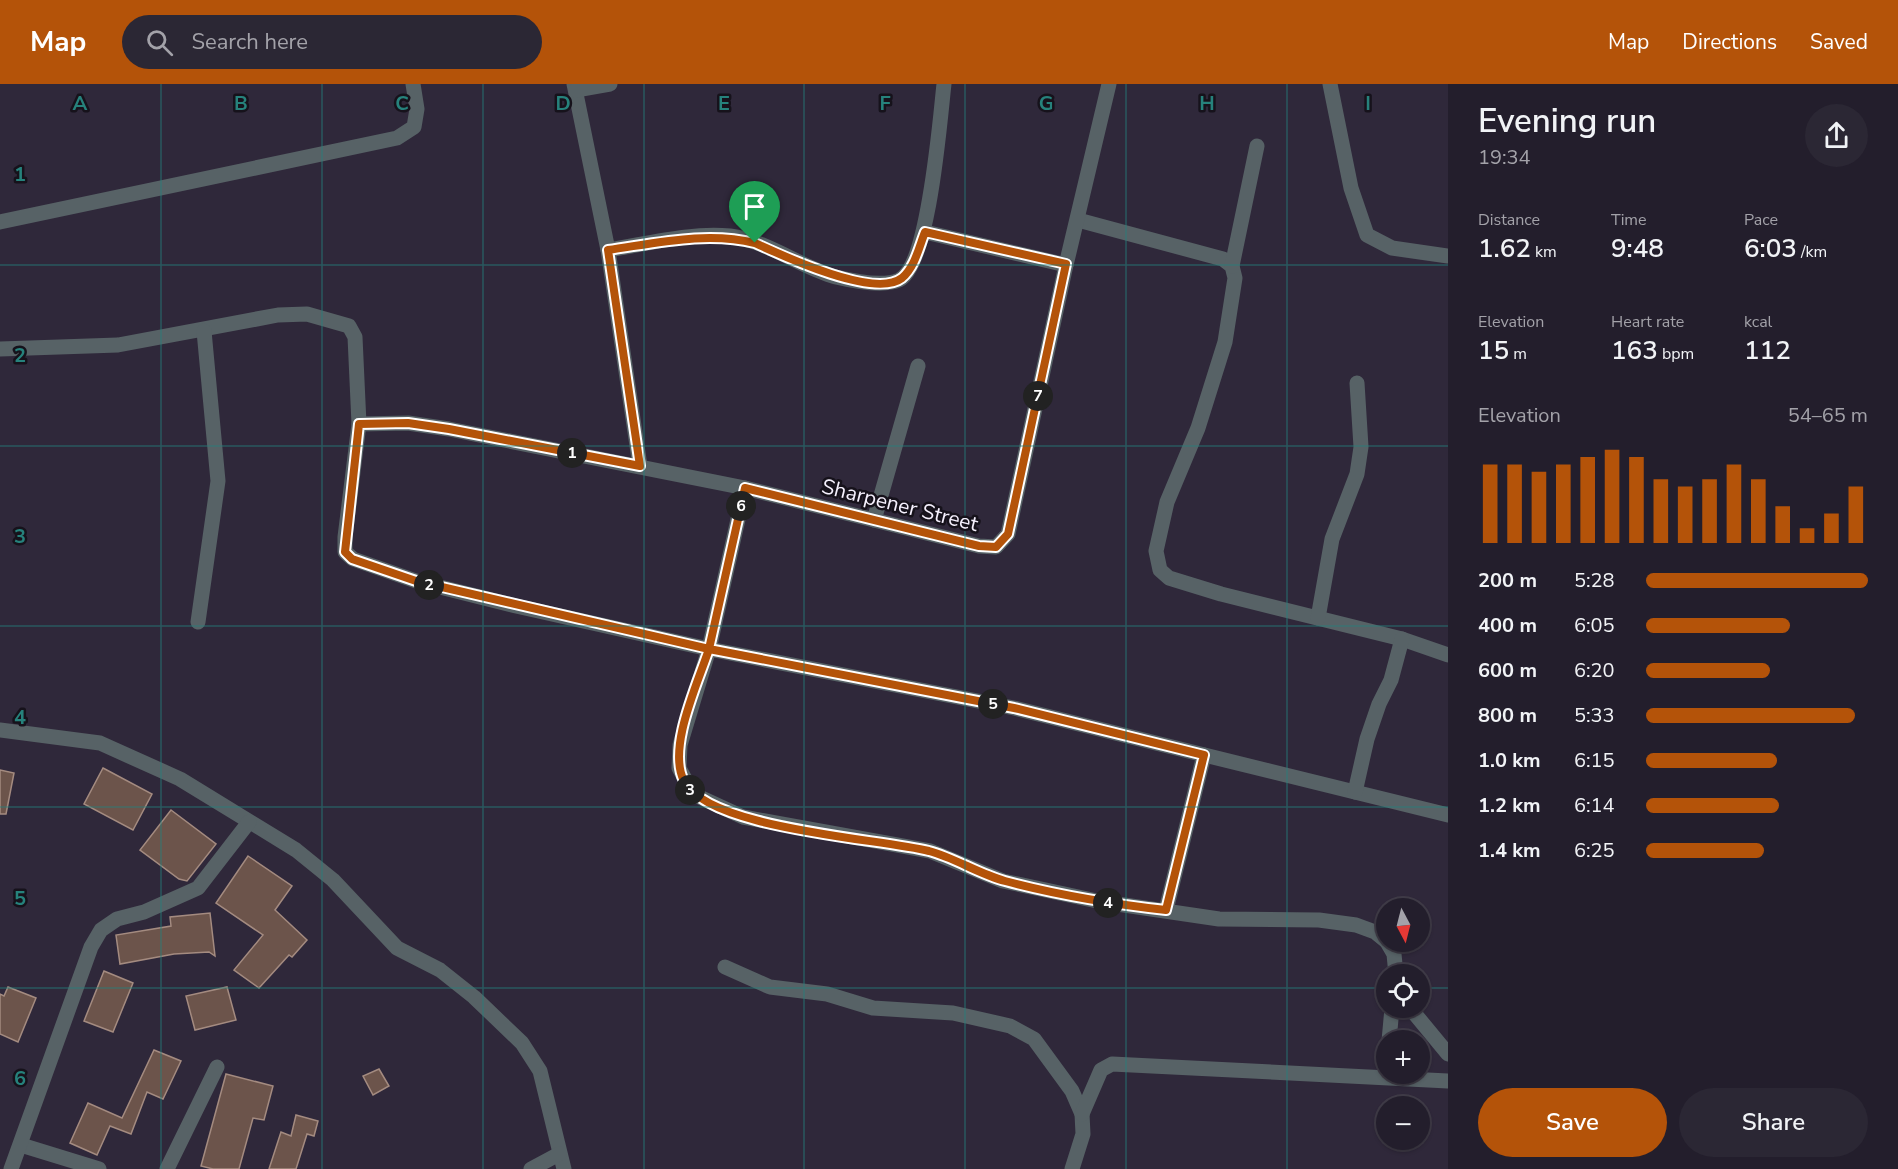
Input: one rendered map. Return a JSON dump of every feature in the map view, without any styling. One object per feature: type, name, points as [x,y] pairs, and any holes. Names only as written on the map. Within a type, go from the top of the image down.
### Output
[{"type":"street","points":[[0,222],[397,138],[414,127],[417,109],[412,84]]},
{"type":"street","points":[[610,84],[575,87],[608,250],[640,466]]},
{"type":"street","points":[[608,250],[687,238],[730,236],[755,243],[802,265],[837,277],[884,283],[901,279],[913,265],[925,232],[944,84]]},
{"type":"street","name":"Sharpener Street","points":[[359,424],[408,423],[449,429],[745,488],[979,546],[996,547],[1008,534],[1066,264],[1109,84]]},
{"type":"street","points":[[1330,84],[1351,188],[1367,235],[1392,248],[1448,256]]},
{"type":"street","points":[[1257,146],[1232,266],[1235,278],[1225,342],[1197,428],[1167,502],[1158,534],[1157,562],[1160,570],[1169,578],[1221,594],[1402,639],[1448,655]]},
{"type":"street","points":[[1078,220],[1223,259],[1232,266]]},
{"type":"street","points":[[925,232],[1066,264]]},
{"type":"street","points":[[0,349],[118,345],[278,315],[307,314],[349,326],[355,337],[359,424],[345,537],[345,552],[352,559],[416,581],[709,649],[1014,708],[1448,815]]},
{"type":"street","points":[[198,622],[218,481],[204,330]]},
{"type":"street","points":[[874,520],[918,366]]},
{"type":"street","points":[[1318,618],[1332,539],[1357,474],[1361,447],[1357,383]]},
{"type":"street","points":[[745,488],[709,649],[680,745],[679,768],[693,794],[743,817],[930,851],[1003,881],[1097,901],[1219,919],[1319,920],[1356,925],[1376,934]]},
{"type":"street","points":[[1355,792],[1367,739],[1378,704],[1391,680],[1402,639]]},
{"type":"street","points":[[0,730],[100,743],[180,779],[296,850],[333,880],[397,948],[440,970],[474,997],[522,1043],[540,1071],[562,1162],[531,1169]]},
{"type":"street","points":[[1166,910],[1204,755]]},
{"type":"street","points":[[11,1169],[91,947],[101,930],[117,919],[144,912],[198,888],[249,822]]},
{"type":"street","points":[[725,967],[770,987],[810,990],[873,1008],[953,1013],[1010,1026],[1034,1039],[1072,1091],[1082,1114],[1083,1134],[1072,1169]]},
{"type":"street","points":[[1418,1018],[1448,1054]]},
{"type":"street","points":[[1082,1114],[1101,1070],[1112,1064],[1376,1076]]},
{"type":"street","points":[[166,1169],[217,1067]]},
{"type":"street","points":[[1430,1080],[1448,1081]]},
{"type":"street","points":[[21,1145],[99,1169]]},
{"type":"building","points":[[103,768],[152,794],[133,830],[84,804]]},
{"type":"building","points":[[0,770],[14,773],[6,814],[0,814]]},
{"type":"building","points":[[171,810],[216,844],[187,881],[179,879],[140,850]]},
{"type":"building","points":[[248,856],[292,886],[275,910],[307,940],[292,957],[289,955],[259,988],[234,970],[263,935],[216,903]]},
{"type":"building","points":[[210,913],[215,956],[209,952],[174,954],[120,964],[116,935],[171,926],[170,917]]},
{"type":"building","points":[[104,971],[133,983],[113,1032],[84,1021]]},
{"type":"building","points":[[8,987],[36,998],[18,1042],[0,1034],[0,994],[4,996]]},
{"type":"building","points":[[227,987],[236,1020],[195,1030],[186,996]]},
{"type":"building","points":[[154,1050],[181,1061],[163,1099],[147,1092],[131,1134],[110,1126],[97,1155],[70,1143],[88,1103],[122,1118]]},
{"type":"building","points":[[379,1069],[389,1086],[373,1095],[363,1076]]},
{"type":"building","points":[[226,1074],[273,1086],[264,1120],[253,1118],[239,1169],[213,1169],[201,1166]]},
{"type":"building","points":[[296,1115],[318,1121],[314,1136],[307,1134],[296,1169],[269,1169],[281,1132],[291,1136]]},
{"type":"route","points":[[755,243],[730,236],[687,238],[608,250],[640,466],[449,429],[408,423],[359,424],[345,552],[352,559],[416,581],[709,649],[685,723],[680,745],[679,768],[693,794],[711,804],[743,817],[930,851],[1003,881],[1097,901],[1166,910],[1204,755],[1014,708],[709,649],[745,488],[979,546],[996,547],[1008,534],[1066,264],[925,232],[913,265],[901,279],[884,283],[837,277],[802,265],[755,243]]}]
